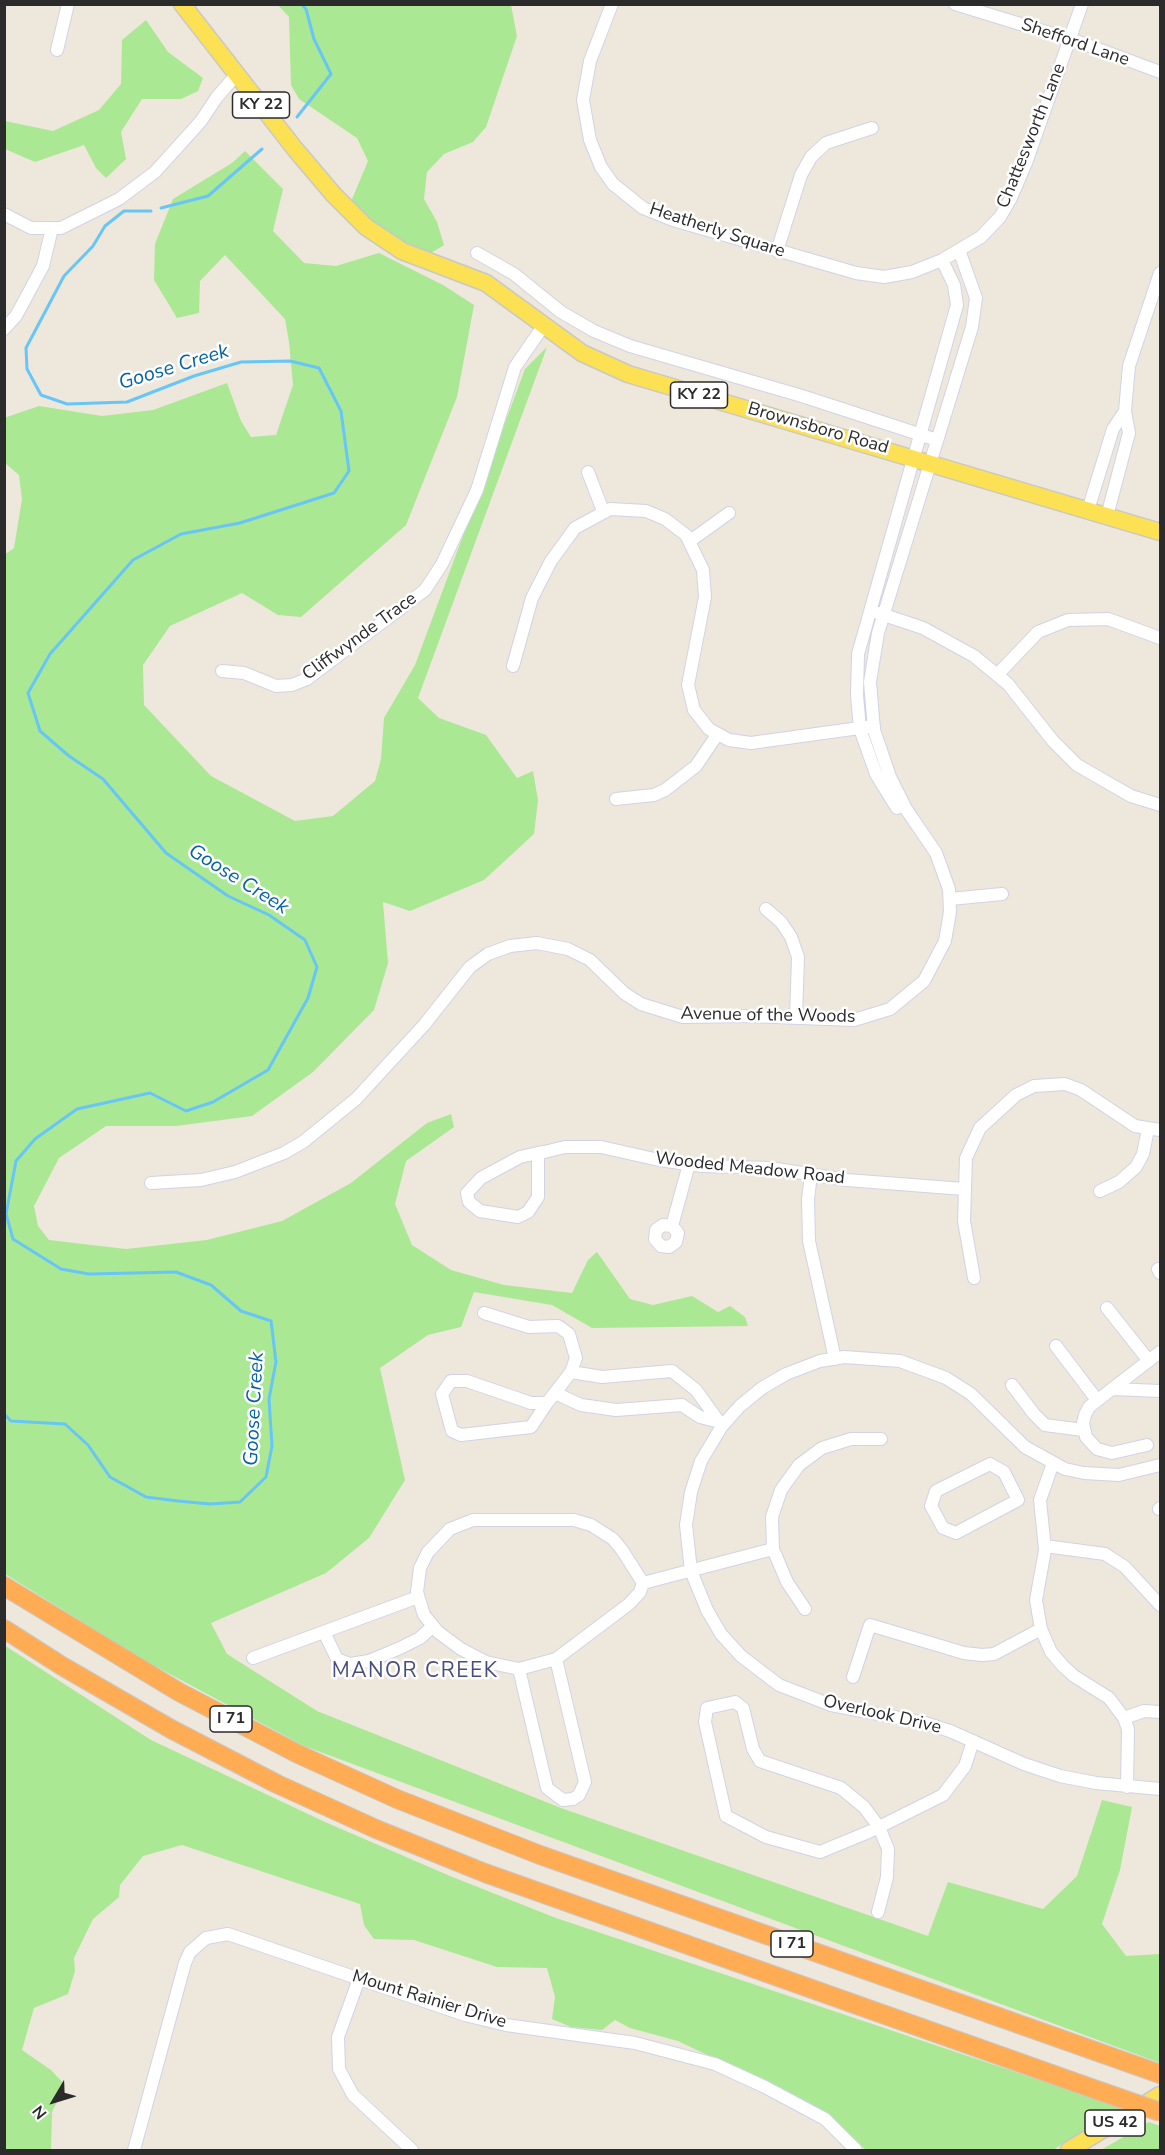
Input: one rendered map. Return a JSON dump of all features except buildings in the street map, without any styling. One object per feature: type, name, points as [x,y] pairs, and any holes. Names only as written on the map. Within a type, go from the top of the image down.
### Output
[{"type":"highway","name":"I 71","points":[[4,1586],[179,1692],[298,1754],[397,1799],[540,1855],[1161,2074]]},
{"type":"highway","name":"I 71","points":[[4,1629],[62,1666],[171,1729],[276,1784],[376,1829],[545,1895],[1161,2112]]},
{"type":"main road","name":"Brownsboro Road","points":[[182,4],[303,158],[366,227],[402,251],[486,282],[582,353],[628,374],[1161,532]]},
{"type":"main road","name":"US 42","points":[[1069,2151],[1161,2095]]},
{"type":"street","points":[[57,50],[68,4]]},
{"type":"street","name":"Heatherly Square","points":[[612,4],[590,61],[583,100],[590,141],[605,174],[623,193],[643,208],[662,216],[856,273],[876,276],[904,274],[942,260]]},
{"type":"street","name":"Shefford Lane","points":[[955,4],[1070,39],[1161,72]]},
{"type":"street","name":"Chattesworth Lane","points":[[942,260],[989,230],[1011,198],[1082,4]]},
{"type":"street","points":[[4,214],[30,228],[61,228],[140,186],[201,121],[237,74]]},
{"type":"street","points":[[777,251],[801,175],[811,157],[826,143],[872,128]]},
{"type":"street","points":[[4,329],[16,316],[43,266],[52,228]]},
{"type":"street","points":[[931,462],[972,327],[975,305],[973,284],[959,250]]},
{"type":"street","points":[[477,253],[514,274],[561,312],[594,331],[630,346],[938,440]]},
{"type":"street","points":[[912,457],[957,304],[954,285],[942,260]]},
{"type":"street","points":[[1107,516],[1129,433],[1125,411],[1129,366],[1161,273]]},
{"type":"street","points":[[957,304],[975,305]]},
{"type":"street","name":"Cliffwynde Trace","points":[[222,671],[244,673],[276,686],[292,685],[307,679],[425,590],[442,564],[477,490],[515,367],[544,325]]},
{"type":"street","points":[[932,389],[951,394]]},
{"type":"street","points":[[1088,510],[1113,429],[1125,411]]},
{"type":"street","name":"Avenue of the Woods","points":[[912,457],[868,610],[858,654],[856,676],[860,729],[876,774],[909,823],[920,830]]},
{"type":"street","name":"Avenue of the Woods","points":[[151,1183],[201,1180],[235,1172],[276,1156],[303,1142],[356,1099],[424,1025],[470,967],[488,954],[510,946],[537,943],[568,949],[590,960],[624,993],[663,1012],[701,1018],[796,1017],[843,1021],[866,1018],[890,1009],[908,996],[924,981],[940,954],[948,926],[950,899],[936,853],[890,777],[874,726],[870,682],[872,658],[883,614],[931,462]]},
{"type":"street","points":[[588,472],[603,511]]},
{"type":"street","points":[[513,666],[526,612],[544,572],[575,528],[603,511],[627,508],[646,511],[665,519],[690,541],[700,560],[705,587],[688,674],[689,694],[694,710],[717,735],[751,742],[874,726]]},
{"type":"street","points":[[690,541],[729,513]]},
{"type":"street","points":[[868,610],[947,639],[998,674],[1021,698],[1053,741],[1077,765],[1116,790],[1161,805]]},
{"type":"street","points":[[998,674],[1038,632],[1068,620],[1108,618],[1161,638]]},
{"type":"street","points":[[616,799],[654,795],[665,790],[696,766],[717,735]]},
{"type":"street","points":[[950,899],[1002,894]]},
{"type":"street","points":[[766,909],[781,922],[791,937],[798,957],[796,1017]]},
{"type":"street","points":[[974,1278],[964,1221],[966,1158],[980,1128],[1016,1095],[1034,1086],[1055,1083],[1072,1086],[1124,1121],[1154,1129],[1136,1167],[1119,1182],[1100,1191]]},
{"type":"street","name":"Wooded Meadow Road","points":[[538,1153],[538,1197],[528,1212],[518,1217],[480,1210],[469,1202],[467,1193],[481,1178],[520,1157],[538,1153],[566,1147],[601,1147],[689,1164],[770,1168],[847,1180],[964,1189]]},
{"type":"street","points":[[672,1226],[680,1206],[689,1164]]},
{"type":"street","points":[[811,1175],[808,1199],[809,1241],[835,1359]]},
{"type":"street","points":[[1107,1308],[1149,1361]]},
{"type":"street","points":[[484,1313],[529,1327],[558,1326],[569,1334],[576,1358],[571,1372],[551,1398],[531,1427],[461,1435],[452,1431],[442,1394],[444,1388],[457,1379],[531,1403],[551,1398],[616,1410],[682,1406],[700,1418],[719,1424]]},
{"type":"street","points":[[1056,1346],[1097,1400]]},
{"type":"street","points":[[1147,1445],[1112,1453],[1101,1451],[1090,1444],[1083,1430],[1084,1415],[1097,1400],[1161,1352]]},
{"type":"street","name":"Overlook Drive","points":[[1161,1465],[1134,1473],[1102,1475],[1065,1468],[1014,1438],[971,1394],[933,1372],[908,1363],[883,1358],[835,1359],[820,1361],[773,1381],[750,1397],[719,1424],[701,1461],[690,1492],[686,1525],[691,1571],[707,1610],[722,1634],[753,1666],[779,1685],[831,1705],[903,1717],[950,1731],[1024,1764],[1060,1776],[1127,1787],[1161,1789]]},
{"type":"street","points":[[571,1372],[602,1377],[672,1371],[693,1387],[709,1406],[719,1424]]},
{"type":"street","points":[[1012,1385],[1045,1425],[1083,1430]]},
{"type":"street","points":[[682,1406],[685,1393],[693,1387]]},
{"type":"street","points":[[1112,1389],[1161,1391]]},
{"type":"street","points":[[805,1609],[787,1582],[772,1549],[771,1532],[775,1504],[789,1477],[799,1465],[816,1452],[835,1443],[851,1439],[882,1439]]},
{"type":"street","points":[[1053,1463],[1040,1500],[1045,1546],[1036,1600],[1041,1629],[1052,1652],[1063,1666],[1074,1676],[1109,1698],[1124,1718],[1128,1729],[1127,1787]]},
{"type":"street","points":[[1018,1500],[1004,1472],[990,1464],[936,1491],[931,1506],[943,1528],[956,1533],[1018,1500],[1040,1500]]},
{"type":"street","points":[[473,1520],[574,1520],[591,1525],[613,1539],[643,1583],[640,1592],[630,1604],[556,1659],[519,1669],[476,1657],[432,1627],[424,1615],[418,1597],[417,1579],[428,1552],[450,1529],[473,1520]]},
{"type":"street","points":[[1045,1546],[1096,1551],[1114,1559],[1161,1605]]},
{"type":"street","points":[[643,1583],[772,1549]]},
{"type":"street","points":[[253,1659],[418,1597]]},
{"type":"street","points":[[853,1677],[870,1625],[964,1653],[982,1655],[994,1654],[1041,1629]]},
{"type":"street","points":[[324,1632],[337,1659],[350,1664],[369,1661],[400,1648],[420,1638],[432,1627]]},
{"type":"street","points":[[519,1669],[547,1788],[563,1800],[573,1798],[579,1795],[585,1782],[556,1659]]},
{"type":"street","points":[[878,1912],[887,1877],[888,1849],[879,1827],[864,1807],[841,1788],[760,1761],[753,1749],[743,1708],[735,1701],[707,1708],[705,1722],[726,1816],[766,1837],[820,1852],[879,1827],[943,1795],[965,1766],[973,1741]]},
{"type":"street","points":[[1124,1718],[1144,1711],[1161,1712]]},
{"type":"street","name":"Mount Rainier Drive","points":[[134,2151],[185,1963],[198,1943],[217,1934],[228,1934],[465,2015],[506,2025],[635,2043],[715,2064],[818,2115],[843,2134],[856,2151]]},
{"type":"street","points":[[359,1979],[339,2037],[339,2069],[353,2095],[412,2151]]},
{"type":"green space","points":[[278,5],[511,5],[517,36],[486,127],[473,142],[444,154],[427,172],[424,199],[437,222],[444,245],[431,253],[405,248],[350,204],[368,161],[357,138],[299,99],[291,85],[289,17]]},
{"type":"green space","points":[[146,20],[168,52],[203,78],[198,91],[181,99],[142,99],[121,132],[126,159],[106,178],[96,168],[84,145],[35,162],[5,149],[5,121],[53,131],[99,110],[121,84],[122,40]]},
{"type":"green space","points":[[245,151],[283,189],[273,231],[304,263],[336,266],[379,253],[443,285],[474,305],[457,397],[406,525],[301,617],[278,615],[242,593],[170,626],[143,665],[144,705],[211,776],[295,821],[333,816],[375,781],[381,759],[384,718],[415,665],[525,369],[547,347],[418,698],[439,718],[486,735],[517,778],[533,771],[538,800],[534,834],[484,880],[410,911],[383,902],[388,963],[374,1010],[313,1072],[252,1116],[176,1126],[106,1126],[59,1158],[34,1206],[38,1226],[49,1240],[126,1249],[207,1240],[282,1221],[351,1183],[427,1123],[451,1114],[454,1127],[406,1161],[395,1204],[412,1245],[451,1270],[504,1285],[572,1293],[588,1260],[597,1252],[630,1299],[653,1305],[692,1296],[718,1312],[730,1306],[745,1317],[748,1326],[592,1328],[552,1305],[474,1292],[461,1327],[428,1335],[380,1368],[405,1480],[369,1538],[326,1573],[211,1623],[227,1654],[317,1711],[561,1808],[928,1936],[948,1882],[1043,1909],[1077,1876],[1102,1800],[1132,1807],[1120,1870],[1102,1924],[1126,1956],[1160,1954],[1160,2063],[304,1746],[140,1658],[5,1574],[4,555],[14,548],[22,499],[19,475],[5,463],[4,418],[39,406],[102,416],[153,410],[227,383],[241,421],[251,437],[276,435],[293,385],[285,319],[225,255],[200,281],[199,313],[177,318],[154,280],[155,244],[173,199],[232,163]]},
{"type":"green space","points":[[4,1645],[151,1740],[325,1822],[450,1876],[556,1918],[1123,2108],[1053,2150],[866,2150],[846,2131],[787,2093],[678,2041],[630,2028],[615,2020],[602,2030],[571,2027],[552,2019],[555,1997],[547,1968],[497,1967],[414,1940],[374,1939],[364,1925],[360,1904],[182,1845],[143,1856],[120,1885],[119,1897],[93,1919],[74,1958],[75,1971],[68,1994],[34,2008],[22,2050],[51,2070],[65,2085],[52,2112],[51,2150],[5,2150]]},
{"type":"green space","points":[[1149,2122],[1160,2126],[1160,2150],[1101,2150]]},
{"type":"waterway","name":"Goose Creek","points":[[297,117],[331,74],[314,39],[306,9],[301,4]]},
{"type":"waterway","name":"Goose Creek","points":[[161,208],[208,196],[262,149]]},
{"type":"waterway","name":"Goose Creek","points":[[4,1414],[11,1421],[65,1424],[88,1445],[110,1477],[146,1497],[178,1501],[210,1504],[240,1502],[266,1477],[272,1446],[269,1399],[276,1362],[271,1321],[241,1311],[211,1285],[176,1272],[89,1274],[61,1269],[13,1239],[6,1214],[16,1161],[35,1139],[77,1109],[150,1093],[186,1111],[213,1102],[268,1070],[308,998],[317,967],[305,940],[269,915],[228,896],[166,853],[103,779],[69,756],[40,731],[28,693],[50,654],[133,560],[181,534],[240,523],[334,493],[349,471],[341,411],[319,368],[290,361],[241,362],[194,376],[127,402],[67,404],[41,395],[27,369],[26,348],[64,276],[93,246],[105,226],[124,211],[151,211]]},
{"type":"district","name":"MANOR CREEK","points":[[415,1672]]}]
